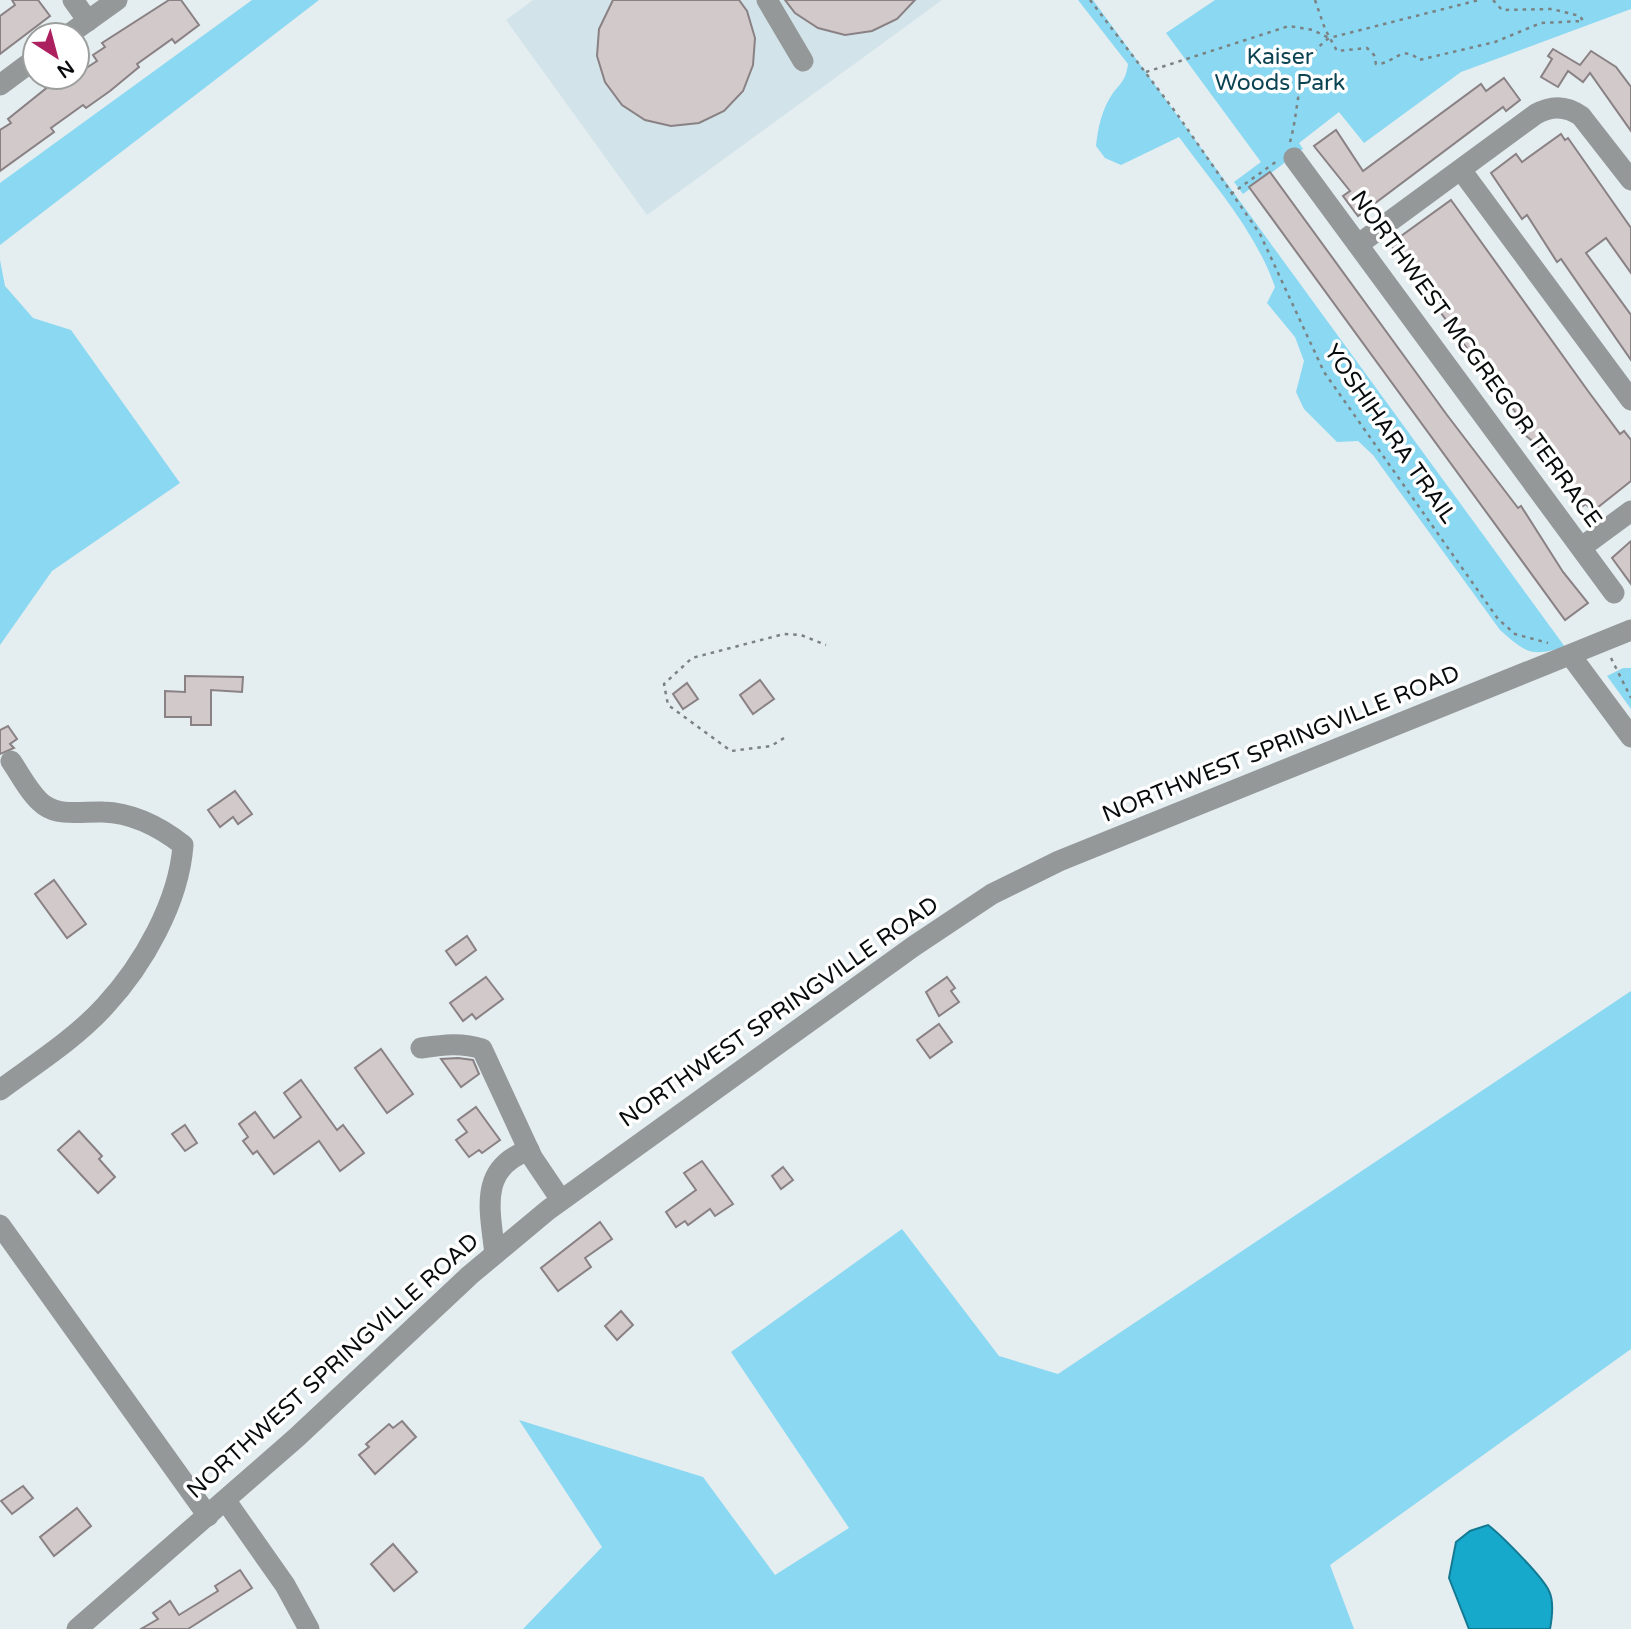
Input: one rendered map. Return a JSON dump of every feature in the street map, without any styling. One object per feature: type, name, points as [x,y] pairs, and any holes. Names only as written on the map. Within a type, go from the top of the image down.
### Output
[{"type":"street","points":[[73,0],[88,21],[117,0]]},
{"type":"street","points":[[766,0],[803,61]]},
{"type":"street","points":[[0,85],[21,69]]},
{"type":"street","points":[[1359,244],[1536,114],[1561,107],[1581,116],[1631,180]]},
{"type":"street","name":"NORTHWEST MCGREGOR TERRACE","points":[[1289,155],[1359,244],[1614,593]]},
{"type":"street","points":[[1461,170],[1631,400]]},
{"type":"street","points":[[1582,547],[1631,510]]},
{"type":"street","name":"NORTHWEST SPRINGVILLE ROAD","points":[[77,1629],[226,1501],[495,1254],[561,1199],[914,946],[1011,883],[1059,861],[1631,631]]},
{"type":"street","points":[[1571,656],[1631,737]]},
{"type":"street","points":[[0,1090],[71,1037],[104,1007],[125,981],[162,919],[181,870],[183,845],[165,831],[138,818],[105,812],[54,810],[42,804],[11,761]]},
{"type":"street","points":[[421,1048],[468,1044],[482,1049],[529,1150],[561,1199]]},
{"type":"street","points":[[495,1254],[490,1200],[493,1183],[498,1168],[529,1150]]},
{"type":"street","points":[[0,1225],[208,1516]]},
{"type":"street","points":[[226,1501],[285,1585],[309,1629]]},
{"type":"path","name":"YOSHIHARA TRAIL","points":[[1090,0],[1266,243],[1287,297],[1324,372],[1498,619],[1515,635],[1550,643]]},
{"type":"path","points":[[1315,0],[1329,38],[1337,51],[1367,48],[1374,55],[1376,64],[1383,65],[1401,53],[1411,54],[1419,60],[1494,42],[1541,23],[1584,21],[1580,16],[1552,9],[1502,10],[1493,0]]},
{"type":"path","points":[[1231,194],[1289,155],[1304,67],[1329,38],[1479,0]]},
{"type":"path","points":[[1145,73],[1289,26],[1313,30],[1329,38]]},
{"type":"path","points":[[784,738],[771,746],[731,751],[668,705],[664,684],[692,658],[784,634],[801,635],[826,645]]},
{"type":"path","points":[[1611,657],[1631,698]]},
{"type":"shaded area","points":[[533,0],[942,0],[647,215],[506,20]]},
{"type":"shaded area","points":[[1488,1525],[1545,1584],[1551,1595],[1550,1629],[1469,1629],[1449,1578],[1456,1542],[1470,1531]]},
{"type":"green space","points":[[252,0],[319,0],[0,245],[0,183]]},
{"type":"green space","points":[[1078,0],[1093,0],[1565,647],[1544,652],[1530,651],[1516,644],[1500,630],[1373,455],[1358,441],[1337,442],[1304,409],[1296,392],[1304,361],[1295,337],[1267,303],[1275,287],[1267,266],[1233,209],[1179,137],[1121,165],[1105,158],[1096,146],[1099,125],[1109,99],[1125,77],[1128,64]]},
{"type":"green space","name":"Kaiser Woods Park","points":[[1215,0],[1631,0],[1631,9],[1461,72],[1364,143],[1339,112],[1299,143],[1303,149],[1243,194],[1234,182],[1261,162],[1166,33]]},
{"type":"green space","points":[[0,260],[5,286],[33,318],[71,330],[180,483],[52,571],[0,645]]},
{"type":"green space","points":[[1623,668],[1631,668],[1631,709],[1607,676]]},
{"type":"green space","points":[[1631,991],[1631,1349],[1330,1565],[1354,1629],[523,1629],[602,1547],[519,1420],[703,1477],[775,1575],[849,1528],[731,1352],[902,1229],[999,1356],[1058,1374]]},
{"type":"building","points":[[12,0],[38,0],[50,16],[43,21],[21,21],[21,38],[0,54],[0,16],[15,5]]},
{"type":"building","points":[[169,0],[181,0],[199,25],[175,43],[172,39],[137,64],[139,67],[110,91],[86,108],[83,105],[51,128],[54,132],[0,171],[0,130],[11,123],[8,119],[43,91],[91,91],[91,65],[97,61],[93,55],[105,47],[102,43]]},
{"type":"building","points":[[613,0],[739,0],[747,11],[755,38],[753,65],[743,91],[724,111],[699,123],[671,126],[645,120],[622,105],[605,82],[597,56],[599,29]]},
{"type":"building","points":[[785,0],[915,0],[897,19],[872,31],[845,35],[818,28],[795,13]]},
{"type":"building","points":[[1553,49],[1580,65],[1591,51],[1616,67],[1631,87],[1631,131],[1590,73],[1583,82],[1568,71],[1558,87],[1541,77],[1552,59],[1548,56]]},
{"type":"building","points":[[1504,78],[1520,100],[1506,111],[1503,107],[1358,216],[1343,196],[1350,191],[1314,146],[1336,130],[1363,171],[1481,84],[1486,91]]},
{"type":"building","points":[[1561,134],[1565,140],[1568,138],[1631,228],[1631,273],[1606,238],[1586,253],[1631,315],[1631,360],[1561,259],[1557,262],[1527,215],[1522,219],[1491,173],[1516,154],[1522,162]]},
{"type":"building","points":[[1270,172],[1447,415],[1518,508],[1521,506],[1563,572],[1588,603],[1565,620],[1249,187]]},
{"type":"building","points":[[1451,200],[1620,434],[1624,431],[1631,440],[1631,481],[1592,512],[1586,504],[1583,506],[1536,444],[1517,425],[1522,421],[1505,398],[1501,401],[1486,380],[1489,378],[1390,244]]},
{"type":"building","points":[[1631,541],[1631,584],[1612,558]]},
{"type":"building","points":[[185,676],[243,677],[242,692],[211,690],[211,725],[191,725],[191,717],[165,717],[165,691],[185,692]]},
{"type":"building","points":[[760,680],[774,699],[753,714],[740,695]]},
{"type":"building","points":[[687,683],[698,699],[683,709],[673,694]]},
{"type":"building","points":[[8,726],[17,739],[10,744],[14,748],[0,754],[0,730]]},
{"type":"building","points":[[235,791],[252,814],[238,824],[233,817],[220,827],[208,810]]},
{"type":"building","points":[[54,880],[86,924],[67,938],[35,894]]},
{"type":"building","points":[[467,936],[476,950],[456,965],[446,951]]},
{"type":"building","points":[[486,977],[503,999],[476,1019],[472,1014],[463,1021],[450,1003]]},
{"type":"building","points":[[947,977],[955,988],[951,991],[959,1002],[939,1016],[926,992]]},
{"type":"building","points":[[939,1024],[952,1042],[930,1058],[917,1040]]},
{"type":"building","points":[[381,1049],[413,1094],[387,1113],[355,1068]]},
{"type":"building","points":[[441,1059],[473,1060],[479,1074],[461,1087]]},
{"type":"building","points":[[301,1080],[337,1130],[343,1125],[364,1153],[340,1171],[319,1141],[274,1174],[257,1151],[253,1154],[243,1141],[248,1137],[239,1124],[255,1112],[274,1138],[301,1117],[284,1093]]},
{"type":"building","points":[[476,1107],[500,1140],[482,1153],[479,1150],[469,1157],[456,1140],[467,1132],[458,1120]]},
{"type":"building","points":[[185,1125],[197,1143],[185,1151],[172,1134]]},
{"type":"building","points":[[79,1131],[102,1156],[99,1159],[115,1177],[98,1193],[58,1150]]},
{"type":"building","points":[[702,1161],[733,1204],[715,1216],[710,1209],[688,1225],[685,1221],[676,1227],[666,1212],[696,1190],[684,1173]]},
{"type":"building","points":[[783,1167],[793,1180],[781,1189],[772,1176]]},
{"type":"building","points":[[600,1222],[612,1239],[585,1258],[591,1267],[558,1291],[541,1268]]},
{"type":"building","points":[[621,1311],[633,1325],[617,1340],[605,1326]]},
{"type":"building","points":[[402,1421],[416,1437],[375,1474],[359,1455],[369,1447],[366,1444],[389,1424],[393,1428]]},
{"type":"building","points":[[23,1486],[33,1498],[12,1514],[1,1501]]},
{"type":"building","points":[[77,1508],[91,1526],[54,1556],[40,1537]]},
{"type":"building","points":[[393,1544],[417,1572],[394,1591],[371,1564]]},
{"type":"building","points":[[240,1570],[252,1588],[188,1629],[141,1629],[158,1619],[153,1613],[170,1601],[179,1615],[218,1591],[215,1586]]}]
